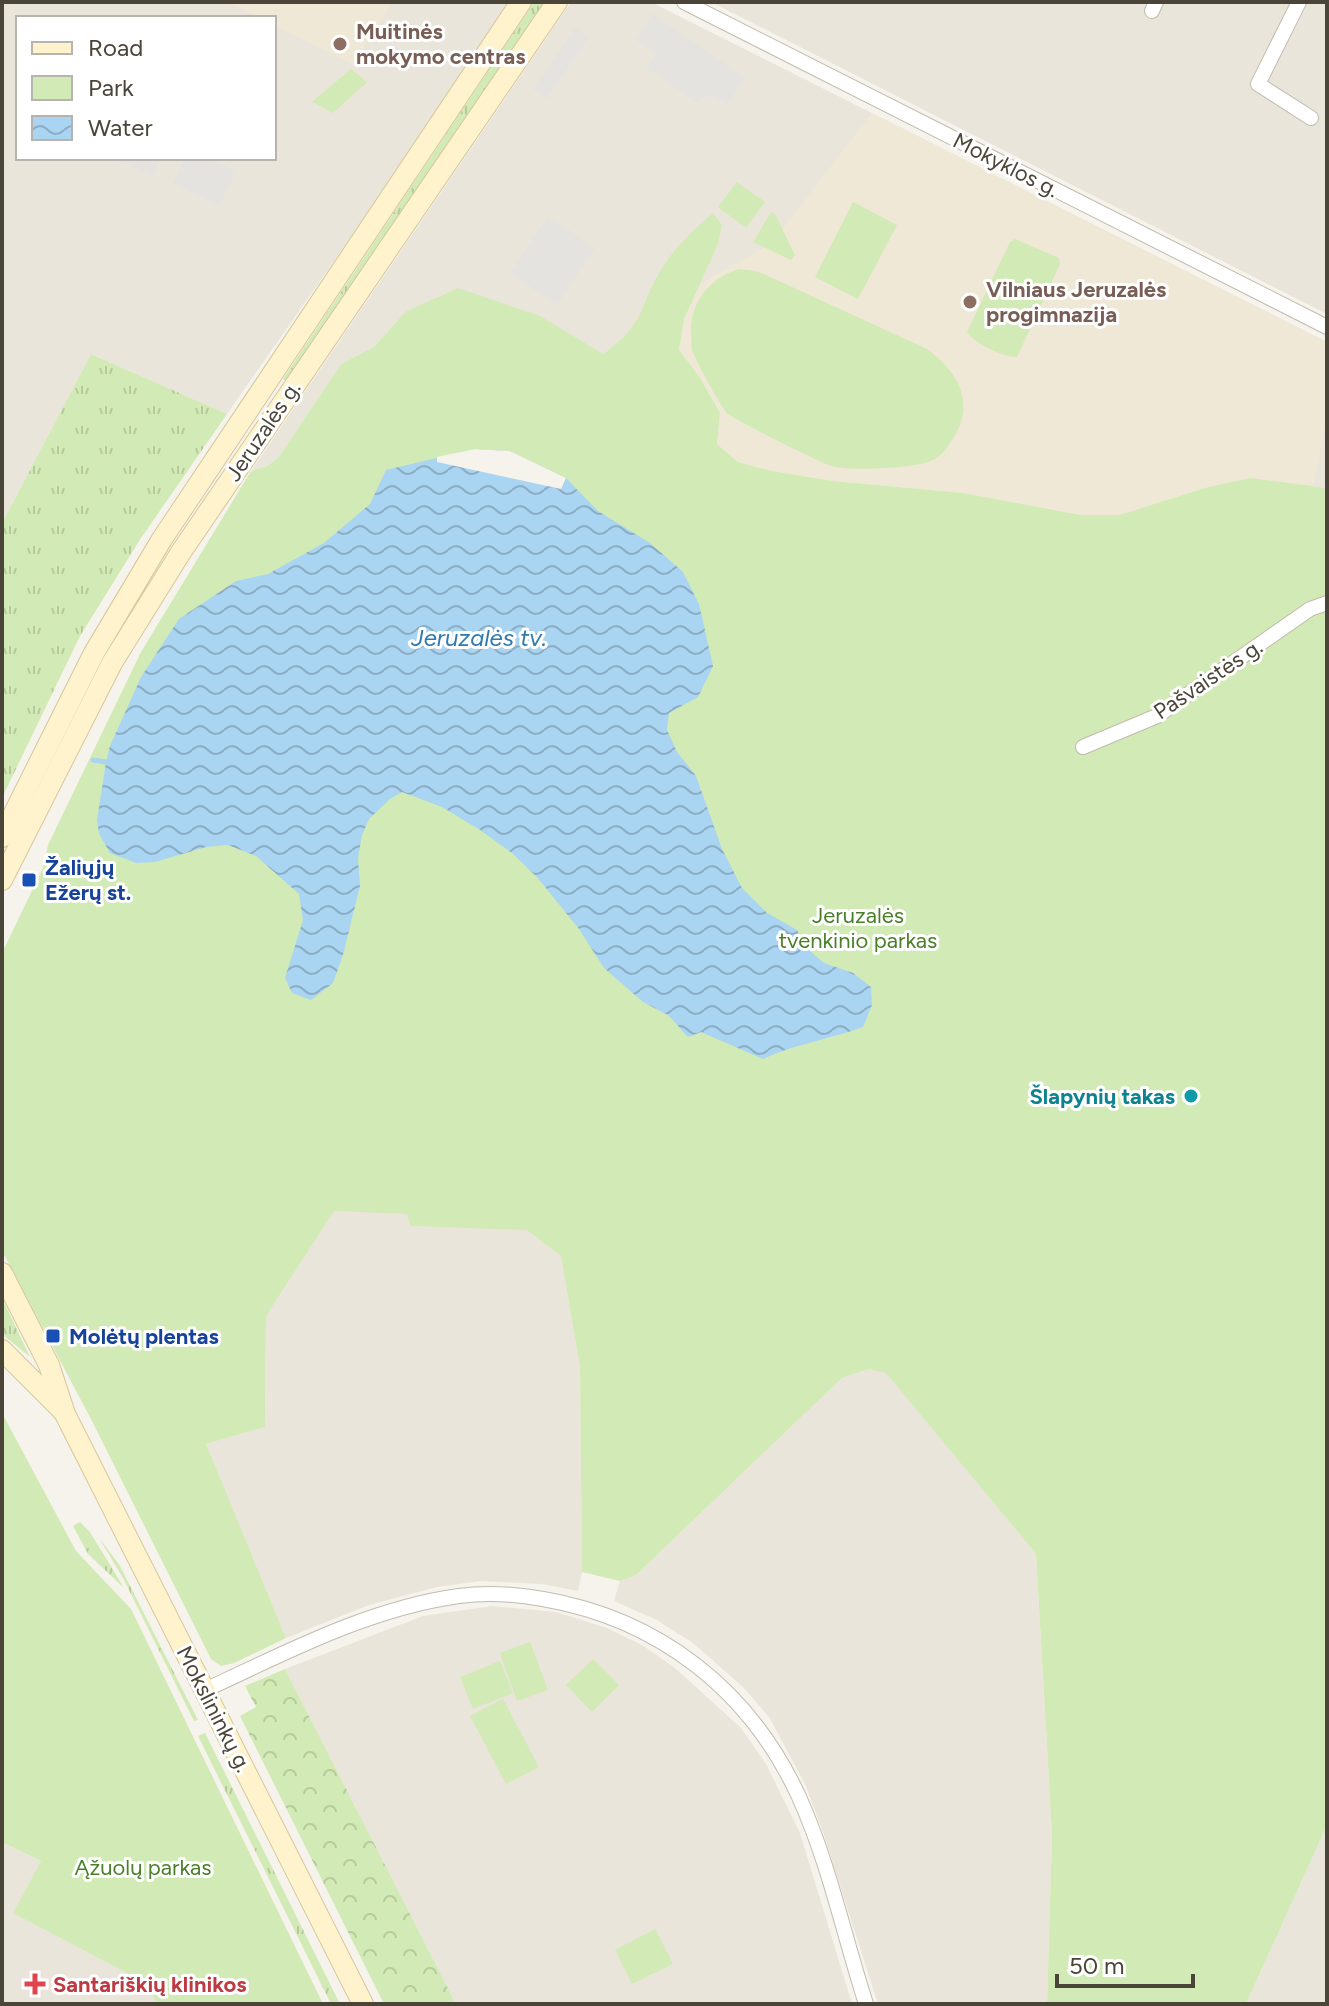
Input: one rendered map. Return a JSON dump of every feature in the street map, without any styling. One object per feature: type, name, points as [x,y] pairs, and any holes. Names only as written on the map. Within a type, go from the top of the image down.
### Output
[{"type":"main road","name":"Jeruzalės g.","points":[[2,837],[94,653],[162,539],[521,2]]},
{"type":"main road","name":"Jeruzalės g.","points":[[2,880],[112,663],[181,552],[557,2]]},
{"type":"main road","name":"Mokslininkų g.","points":[[2,1273],[49,1365],[65,1414],[363,2004]]},
{"type":"main road","name":"Mokslininkų g.","points":[[2,1350],[65,1414]]},
{"type":"street","name":"Mokyklos g.","points":[[684,2],[1327,327]]},
{"type":"street","points":[[1299,2],[1258,84],[1311,118]]},
{"type":"street","name":"Pašvaistės g.","points":[[1083,747],[1157,716],[1310,609],[1327,603]]},
{"type":"street","points":[[205,1690],[301,1645],[390,1612],[459,1596],[490,1594],[555,1601],[591,1610],[650,1634],[696,1665],[747,1713],[788,1775],[820,1852],[866,2004]]},
{"type":"shaded area","points":[[2,2],[509,2],[411,151],[227,414],[91,354],[2,523]]},
{"type":"shaded area","name":"Muitinės mokymo centras","points":[[227,2],[393,2],[353,64],[276,26],[276,16],[256,16]]},
{"type":"shaded area","points":[[571,2],[651,2],[1327,342],[1327,488],[1250,478],[699,284],[718,244],[658,274],[641,316],[625,339],[603,354],[588,347],[405,312],[374,347],[341,364],[278,458],[267,466],[251,471]]},
{"type":"shaded area","points":[[711,2],[1327,2],[1327,314]]},
{"type":"shaded area","points":[[653,14],[745,78],[727,104],[709,95],[696,102],[647,68],[656,54],[635,39]]},
{"type":"shaded area","points":[[575,28],[588,38],[547,98],[533,89]]},
{"type":"shaded area","name":"Vilniaus Jeruzalės progimnazija","points":[[872,113],[1327,342],[1327,419],[1313,487],[1250,478],[1208,487],[1119,515],[1081,515],[964,493],[833,481],[738,462],[717,444],[720,413],[699,376],[679,350],[684,319],[699,284],[771,244]]},
{"type":"shaded area","points":[[119,160],[161,160],[153,176]]},
{"type":"shaded area","points":[[184,160],[212,160],[236,171],[219,206],[173,184]]},
{"type":"shaded area","points":[[548,216],[595,248],[557,305],[510,273]]},
{"type":"shaded area","points":[[334,1210],[407,1214],[411,1226],[527,1229],[561,1255],[580,1368],[582,1572],[578,1591],[542,1584],[481,1581],[437,1587],[369,1605],[286,1638],[205,1444],[265,1427],[266,1316]]},
{"type":"shaded area","points":[[869,1369],[886,1372],[1036,1554],[1052,1834],[1047,2004],[878,2004],[805,1784],[769,1717],[744,1688],[693,1643],[657,1620],[614,1601],[620,1581],[636,1575],[842,1378]]},
{"type":"shaded area","points":[[492,1606],[556,1612],[607,1628],[642,1645],[675,1668],[741,1728],[766,1764],[800,1833],[852,2004],[456,2004],[285,1669],[423,1616]]},
{"type":"shaded area","points":[[1327,1825],[1327,2004],[1246,2004]]},
{"type":"shaded area","points":[[2,1842],[41,1861],[14,1913],[142,1981],[158,2004],[2,2004]]},
{"type":"green space","points":[[534,2],[546,2],[286,381],[283,379]]},
{"type":"green space","points":[[351,69],[367,82],[333,113],[312,102]]},
{"type":"green space","points":[[737,182],[765,202],[746,228],[718,207]]},
{"type":"green space","points":[[853,202],[897,225],[858,299],[815,277]]},
{"type":"green space","points":[[771,212],[775,214],[795,255],[791,260],[753,242]]},
{"type":"green space","name":"Jeruzalės tvenkinio parkas","points":[[713,213],[722,225],[718,244],[684,319],[679,350],[699,376],[720,413],[717,444],[738,462],[833,481],[964,493],[1081,515],[1119,515],[1208,487],[1250,478],[1327,488],[1327,1825],[1246,2004],[1047,2004],[1052,1834],[1036,1554],[886,1373],[869,1369],[842,1378],[636,1575],[620,1581],[582,1572],[580,1368],[561,1256],[527,1230],[410,1226],[407,1214],[334,1211],[266,1316],[265,1427],[206,1444],[286,1638],[221,1666],[211,1659],[92,1421],[2,1251],[2,953],[43,868],[48,845],[141,652],[251,471],[267,466],[278,458],[341,364],[374,347],[405,312],[458,288],[540,316],[603,354],[633,326],[670,256]]},
{"type":"green space","points":[[1015,239],[1059,258],[1060,264],[1017,357],[990,349],[967,332],[1010,242]]},
{"type":"green space","points":[[739,269],[757,271],[927,349],[939,359],[956,380],[963,403],[959,428],[944,451],[932,461],[908,466],[839,468],[728,414],[692,350],[691,332],[694,311],[704,292],[720,278]]},
{"type":"green space","points":[[91,354],[227,414],[141,538],[80,636],[2,798],[2,523]]},
{"type":"green space","points":[[2,1298],[30,1357],[2,1334]]},
{"type":"green space","name":"Ąžuolų parkas","points":[[2,1413],[76,1551],[131,1609],[323,2004],[158,2004],[142,1981],[13,1913],[41,1861],[2,1842]]},
{"type":"green space","points":[[80,1522],[90,1532],[124,1588],[88,1554],[73,1526]]},
{"type":"green space","points":[[98,1536],[120,1566],[198,1720],[194,1721],[124,1580]]},
{"type":"green space","points":[[530,1642],[548,1690],[517,1701],[500,1653]]},
{"type":"green space","points":[[593,1659],[619,1685],[592,1712],[566,1685]]},
{"type":"green space","points":[[500,1661],[513,1693],[473,1709],[460,1677]]},
{"type":"green space","points":[[285,1669],[456,2004],[384,2004],[240,1716],[256,1707],[245,1686]]},
{"type":"green space","points":[[503,1699],[539,1767],[506,1784],[470,1716]]},
{"type":"green space","points":[[205,1733],[340,2004],[331,2004],[198,1736]]},
{"type":"green space","points":[[655,1929],[673,1964],[632,1984],[615,1950]]},
{"type":"water","name":"Jeruzalės tv.","points":[[475,449],[510,451],[566,478],[598,511],[650,543],[683,572],[699,604],[713,666],[698,697],[669,713],[667,730],[677,752],[696,776],[722,849],[742,888],[767,913],[797,930],[804,946],[824,963],[853,973],[871,987],[872,1005],[863,1027],[763,1059],[701,1032],[688,1037],[668,1015],[643,1002],[604,968],[579,929],[537,877],[512,853],[442,807],[402,792],[369,819],[362,835],[358,858],[360,886],[343,955],[333,983],[311,1000],[292,993],[285,978],[303,920],[299,894],[256,856],[228,845],[206,847],[155,862],[136,863],[110,853],[99,834],[97,820],[110,746],[141,677],[179,619],[236,581],[268,574],[324,543],[370,504],[386,470]]},
{"type":"pier","points":[[475,449],[510,451],[566,478],[561,489],[437,462],[437,457]]},
{"type":"waterway","points":[[93,760],[106,762]]},
{"type":"place","name":"Muitinės mokymo centras","points":[[340,44]]},
{"type":"place","name":"Vilniaus Jeruzalės progimnazija","points":[[970,302]]},
{"type":"place","name":"Žaliųjų Ežerų st.","points":[[29,880]]},
{"type":"place","name":"Šlapynių takas","points":[[1191,1096]]},
{"type":"place","name":"Molėtų plentas","points":[[53,1336]]},
{"type":"place","name":"Santariškių klinikos","points":[[35,1984]]}]
